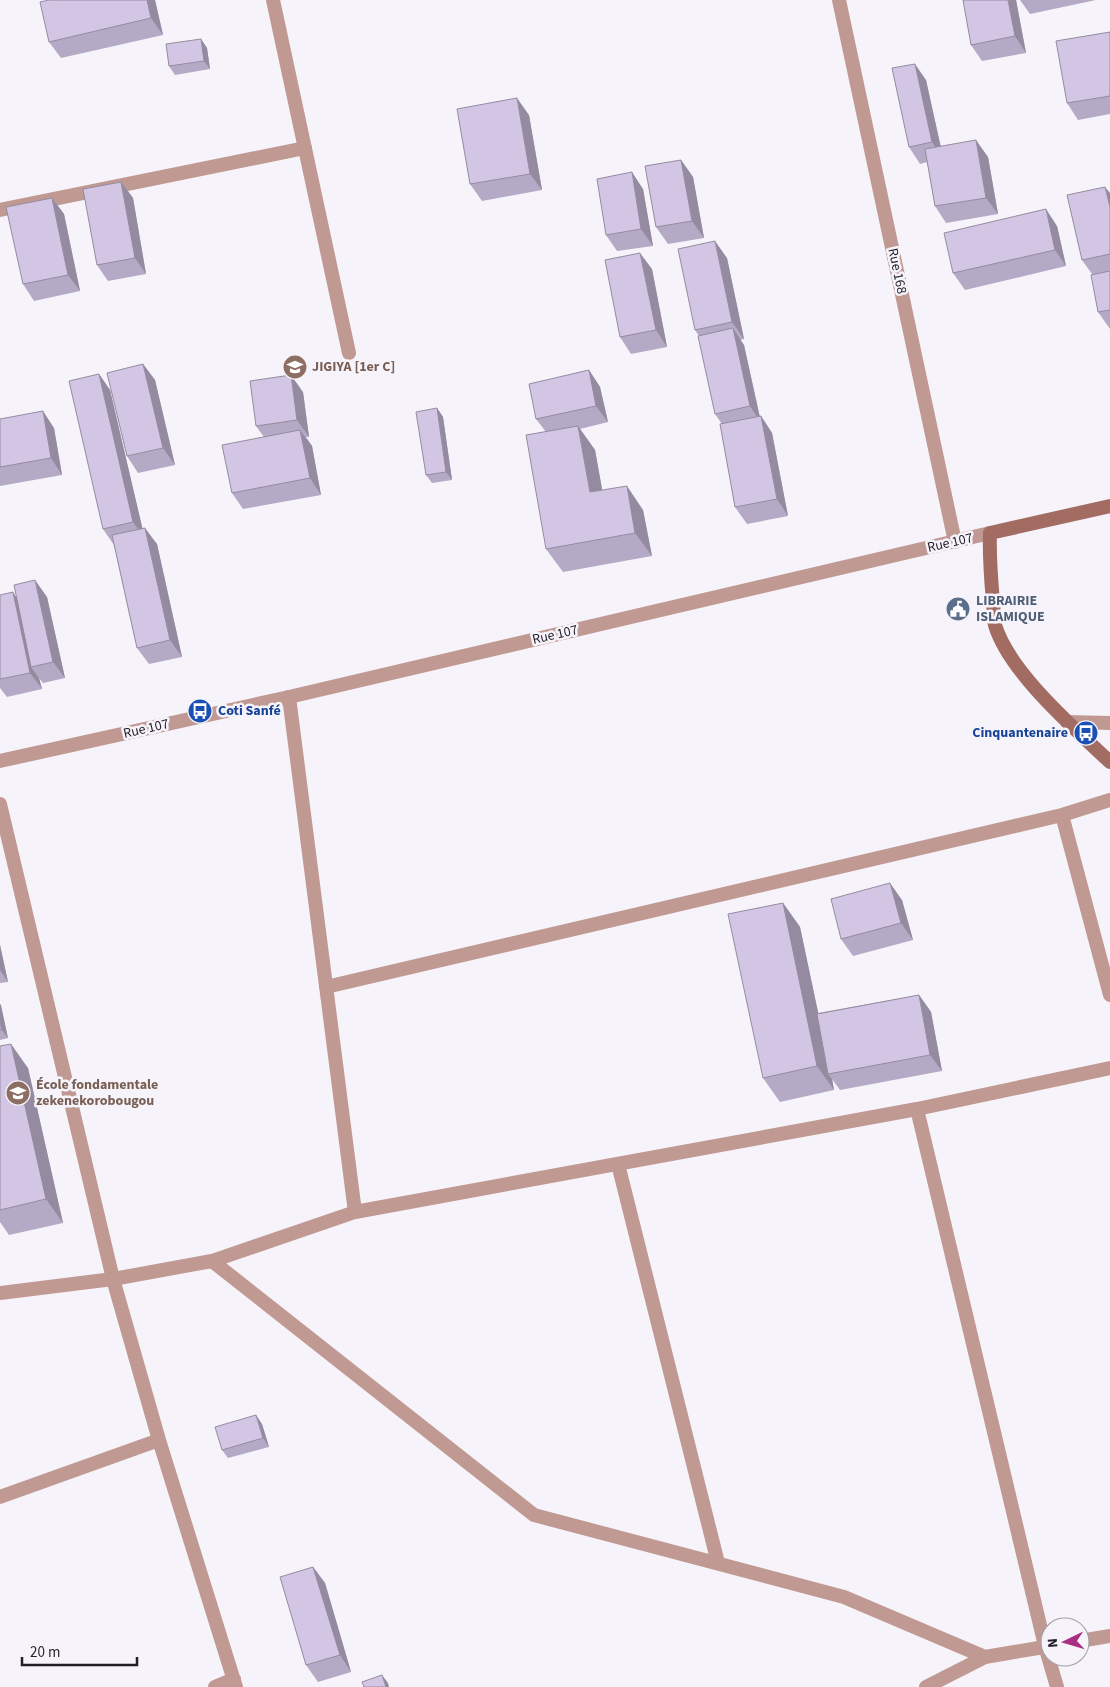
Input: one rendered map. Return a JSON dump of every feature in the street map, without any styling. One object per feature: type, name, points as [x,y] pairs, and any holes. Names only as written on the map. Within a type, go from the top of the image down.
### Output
[{"type":"main road","name":"Rue 107","points":[[990,533],[1110,506]]},
{"type":"main road","points":[[990,533],[989,561],[995,624],[1008,653],[1035,688],[1067,722],[1110,762]]},
{"type":"street","points":[[273,0],[349,353]]},
{"type":"street","name":"Rue 168","points":[[838,0],[955,542]]},
{"type":"street","points":[[0,210],[305,148]]},
{"type":"street","name":"Rue 107","points":[[0,761],[289,697],[990,533]]},
{"type":"street","points":[[289,697],[355,1212]]},
{"type":"street","points":[[1067,722],[1110,723]]},
{"type":"street","points":[[326,987],[1062,814],[1110,800]]},
{"type":"street","points":[[0,804],[113,1279],[159,1440],[235,1683],[215,1687]]},
{"type":"street","points":[[1062,814],[1110,994]]},
{"type":"street","points":[[0,1293],[113,1279],[212,1261],[355,1212],[917,1109],[1110,1068]]},
{"type":"street","points":[[917,1109],[1040,1617]]},
{"type":"street","points":[[618,1164],[718,1563]]},
{"type":"street","points":[[212,1261],[534,1515],[844,1597],[986,1657]]},
{"type":"street","points":[[0,1497],[159,1440]]},
{"type":"street","points":[[1090,1639],[1110,1636]]},
{"type":"street","points":[[926,1687],[986,1657],[1040,1647]]},
{"type":"street","points":[[1052,1667],[1057,1687]]},
{"type":"building","points":[[49,0],[147,0],[151,18],[49,42],[40,2]]},
{"type":"building","points":[[963,0],[1008,0],[1015,36],[971,45]]},
{"type":"building","points":[[1110,32],[1110,96],[1067,103],[1056,41]]},
{"type":"building","points":[[201,39],[204,61],[169,66],[166,44]]},
{"type":"building","points":[[915,64],[932,142],[909,147],[892,68]]},
{"type":"building","points":[[517,98],[530,174],[470,184],[457,109]]},
{"type":"building","points":[[976,140],[986,198],[935,206],[925,149]]},
{"type":"building","points":[[681,160],[692,221],[656,227],[645,166]]},
{"type":"building","points":[[632,172],[641,229],[606,235],[597,179]]},
{"type":"building","points":[[121,182],[135,258],[97,265],[83,189]]},
{"type":"building","points":[[1105,187],[1110,207],[1110,254],[1082,260],[1067,195]]},
{"type":"building","points":[[52,198],[68,275],[23,284],[6,207]]},
{"type":"building","points":[[1046,209],[1055,250],[953,273],[944,233]]},
{"type":"building","points":[[715,241],[732,322],[695,330],[678,249]]},
{"type":"building","points":[[640,253],[656,330],[620,337],[605,260]]},
{"type":"building","points":[[1110,271],[1110,310],[1098,312],[1091,275]]},
{"type":"building","points":[[733,328],[750,406],[715,414],[698,336]]},
{"type":"building","points":[[143,364],[163,448],[127,456],[107,373]]},
{"type":"building","points":[[589,370],[596,406],[536,419],[529,384]]},
{"type":"building","points":[[99,374],[133,522],[103,529],[69,381]]},
{"type":"building","points":[[291,375],[297,420],[256,426],[250,381]]},
{"type":"building","points":[[437,408],[446,472],[426,475],[416,412]]},
{"type":"building","points":[[43,411],[51,458],[0,467],[0,419]]},
{"type":"building","points":[[761,416],[777,499],[735,507],[720,424]]},
{"type":"building","points":[[578,426],[590,492],[627,486],[635,533],[546,549],[526,435]]},
{"type":"building","points":[[300,430],[310,478],[232,493],[222,445]]},
{"type":"building","points":[[145,528],[170,640],[137,648],[112,535]]},
{"type":"building","points":[[35,580],[53,662],[31,667],[14,585]]},
{"type":"building","points":[[13,592],[30,673],[0,679],[0,595]]},
{"type":"building","points":[[890,883],[901,923],[841,939],[831,899]]},
{"type":"building","points":[[783,903],[817,1066],[763,1078],[728,914]]},
{"type":"building","points":[[919,995],[930,1055],[828,1074],[817,1014]]},
{"type":"building","points":[[11,1044],[46,1199],[0,1210],[0,1046]]},
{"type":"building","points":[[256,1415],[263,1438],[222,1450],[215,1427]]},
{"type":"building","points":[[313,1567],[340,1655],[306,1665],[280,1577]]},
{"type":"building","points":[[382,1675],[386,1687],[364,1687],[362,1682]]},
{"type":"place","name":"JIGIYA [1er C]","points":[[295,367]]},
{"type":"place","name":"LIBRAIRIE ISLAMIQUE","points":[[958,609]]},
{"type":"place","name":"Coti Sanfé","points":[[200,711]]},
{"type":"place","name":"Cinquantenaire","points":[[1086,733]]},
{"type":"place","name":"École fondamentale zekenekorobougou","points":[[18,1093]]}]
